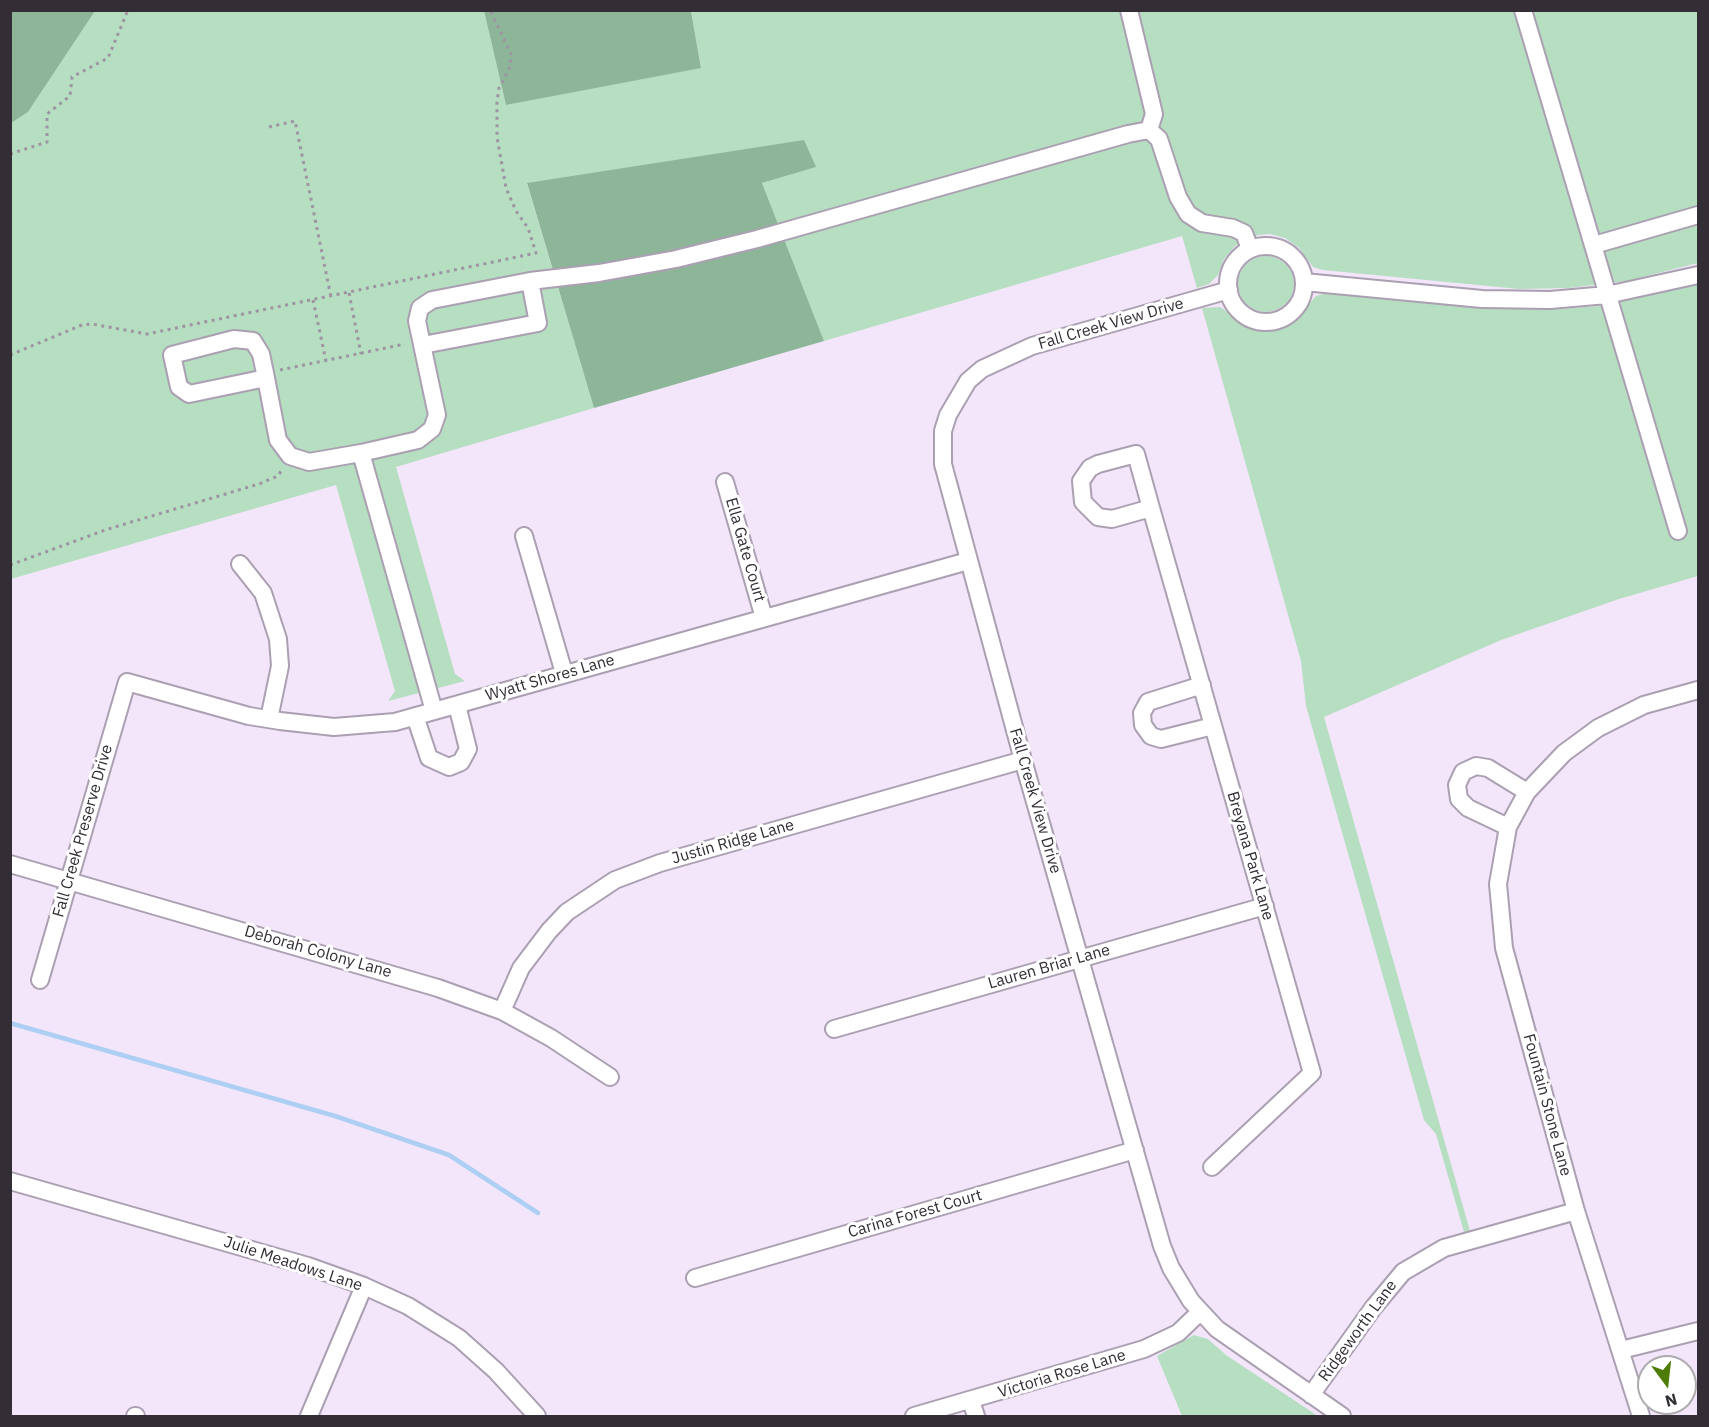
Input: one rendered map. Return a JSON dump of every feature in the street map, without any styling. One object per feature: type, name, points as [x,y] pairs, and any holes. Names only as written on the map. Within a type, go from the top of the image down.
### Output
[{"type":"street","points":[[1129,10],[1154,114],[1149,130]]},
{"type":"street","points":[[1523,10],[1678,531]]},
{"type":"street","points":[[1149,130],[1159,139],[1178,197],[1188,214],[1202,223],[1244,232],[1250,249]]},
{"type":"street","points":[[266,376],[189,394],[180,387],[172,355],[234,339],[247,339],[256,344],[266,376],[278,440],[290,456],[309,462],[418,440],[432,429],[437,415],[417,321],[420,308],[432,300],[530,281],[643,265],[757,239],[1149,130]]},
{"type":"street","points":[[1594,245],[1698,214]]},
{"type":"street","points":[[1262,246],[1286,251],[1299,264],[1304,282],[1303,294],[1298,306],[1288,315],[1264,322],[1252,319],[1241,312],[1228,291],[1232,266],[1250,249],[1262,246]]},
{"type":"street","points":[[1304,282],[1482,299],[1550,300],[1607,295],[1698,275]]},
{"type":"street","points":[[422,343],[538,323],[530,281]]},
{"type":"street","name":"Fall Creek View Drive","points":[[1228,291],[1032,346],[988,365],[968,381],[948,415],[942,447],[946,479],[968,561],[1162,1246],[1181,1285],[1200,1312],[1235,1344],[1342,1416]]},
{"type":"street","points":[[361,453],[434,711]]},
{"type":"street","name":"Breyana Park Lane","points":[[1151,508],[1112,519],[1098,517],[1083,502],[1079,488],[1081,481],[1090,468],[1098,464],[1136,454],[1312,1073],[1212,1167]]},
{"type":"street","name":"Ella Gate Court","points":[[725,482],[764,618]]},
{"type":"street","points":[[524,536],[564,673]]},
{"type":"street","name":"Wyatt Shores Lane","points":[[127,682],[269,719],[334,727],[395,722],[968,561]]},
{"type":"street","points":[[240,564],[263,593],[278,639],[280,666],[269,719]]},
{"type":"street","name":"Fall Creek Preserve Drive","points":[[40,980],[127,682]]},
{"type":"street","points":[[1202,685],[1148,702],[1142,713],[1143,725],[1151,736],[1161,740],[1213,726]]},
{"type":"street","name":"Fountain Stone Lane","points":[[1641,1416],[1576,1211],[1504,948],[1498,884],[1508,827],[1527,792],[1564,753],[1598,728],[1644,705],[1698,690]]},
{"type":"street","points":[[415,716],[429,758],[449,767],[461,762],[468,749],[457,705]]},
{"type":"street","name":"Justin Ridge Lane","points":[[502,1011],[522,968],[549,931],[567,912],[615,880],[660,863],[1023,760]]},
{"type":"street","points":[[1508,827],[1468,808],[1459,799],[1457,784],[1463,772],[1476,766],[1488,768],[1527,792]]},
{"type":"street","name":"Deborah Colony Lane","points":[[10,864],[394,973],[502,1011],[551,1038],[610,1077]]},
{"type":"street","name":"Lauren Briar Lane","points":[[834,1029],[1265,906]]},
{"type":"street","name":"Carina Forest Court","points":[[695,1278],[1135,1150]]},
{"type":"street","name":"Julie Meadows Lane","points":[[10,1181],[308,1266],[364,1286],[408,1306],[459,1338],[496,1371],[537,1416]]},
{"type":"street","name":"Ridgeworth Lane","points":[[1311,1395],[1373,1308],[1403,1272],[1444,1248],[1576,1211]]},
{"type":"street","points":[[309,1416],[364,1286]]},
{"type":"street","name":"Victoria Rose Lane","points":[[914,1416],[974,1408],[1144,1349],[1178,1333],[1200,1312]]},
{"type":"street","points":[[1621,1350],[1698,1331]]},
{"type":"path","points":[[10,154],[47,142],[47,114],[70,96],[72,77],[108,58],[128,10]]},
{"type":"path","points":[[10,355],[82,325],[92,324],[147,334],[537,254],[528,228],[516,211],[506,188],[497,137],[496,101],[499,88],[510,67],[511,54],[490,10]]},
{"type":"path","points":[[269,127],[295,121],[331,297]]},
{"type":"path","points":[[349,293],[361,354]]},
{"type":"path","points":[[313,300],[326,361]]},
{"type":"path","points":[[266,376],[326,361],[422,343]]},
{"type":"path","points":[[10,564],[108,529],[259,484],[278,476],[290,456]]},
{"type":"green space","points":[[11,10],[95,11],[28,112],[11,123]]},
{"type":"green space","points":[[95,11],[484,11],[506,105],[701,67],[691,11],[1698,11],[1698,263],[1627,281],[1569,288],[1519,289],[1323,270],[1313,267],[1299,248],[1285,238],[1270,234],[1258,235],[1235,246],[1224,259],[1218,275],[1209,284],[1197,288],[1182,236],[824,341],[762,183],[815,167],[527,184],[594,408],[396,467],[455,674],[465,681],[388,701],[395,691],[336,485],[11,579],[10,123],[28,112]]},
{"type":"green space","points":[[484,11],[691,11],[701,68],[506,105]]},
{"type":"green space","points":[[804,140],[816,167],[762,183],[824,341],[594,408],[527,183]]},
{"type":"green space","points":[[1260,256],[1272,256],[1282,260],[1290,268],[1294,284],[1290,300],[1282,308],[1272,312],[1260,312],[1250,308],[1242,300],[1238,290],[1238,278],[1242,268],[1250,260]]},
{"type":"green space","points":[[1698,284],[1698,576],[1619,599],[1501,640],[1324,717],[1470,1231],[1464,1232],[1436,1134],[1424,1120],[1306,706],[1301,661],[1202,308],[1220,307],[1246,325],[1260,330],[1274,330],[1294,322],[1316,296],[1331,292],[1469,306],[1559,309],[1600,306]]},
{"type":"green space","points":[[1194,1335],[1208,1339],[1226,1355],[1318,1416],[1182,1416],[1157,1356]]},
{"type":"waterway","points":[[10,1023],[335,1116],[449,1155],[538,1213]]}]
